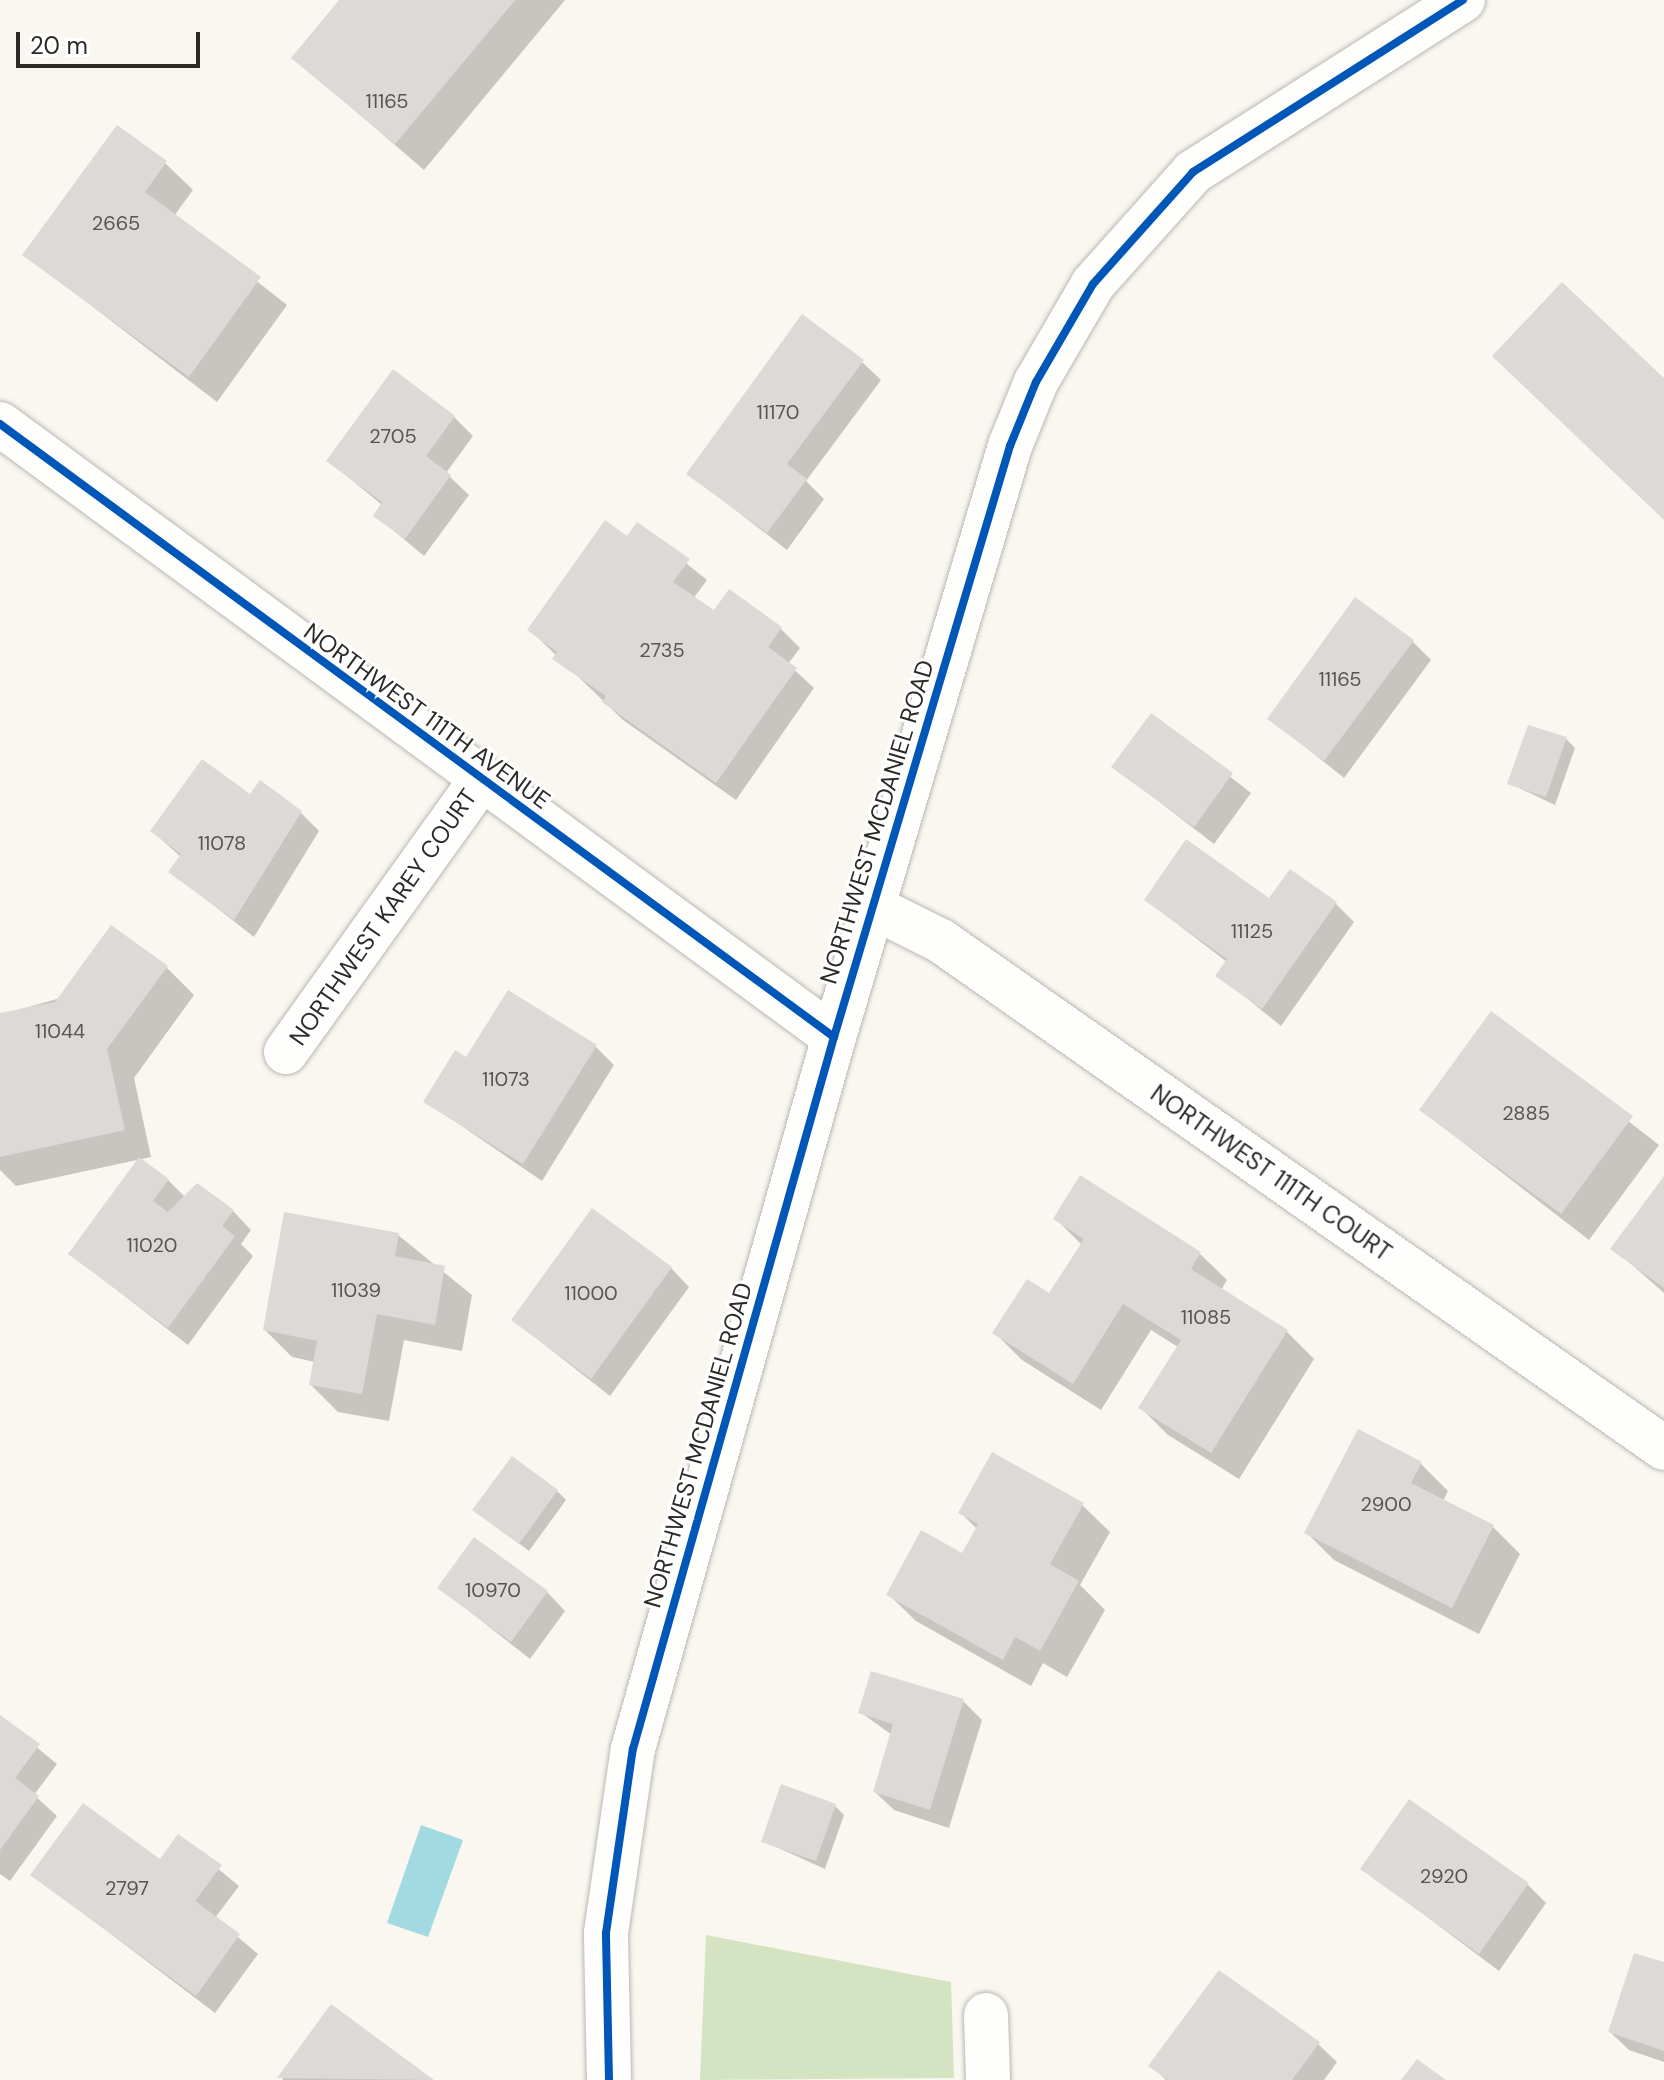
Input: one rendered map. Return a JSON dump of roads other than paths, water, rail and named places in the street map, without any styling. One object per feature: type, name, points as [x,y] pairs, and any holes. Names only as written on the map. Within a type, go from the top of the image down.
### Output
[{"type":"street","name":"NORTHWEST MCDANIEL ROAD","points":[[609,2080],[606,1933],[633,1749],[834,1037],[1010,446],[1064,327],[1123,244],[1193,172],[1463,0]]},
{"type":"street","name":"NORTHWEST 111TH AVENUE","points":[[0,424],[480,781],[834,1037]]},
{"type":"street","name":"NORTHWEST KAREY COURT","points":[[286,1052],[480,781]]},
{"type":"street","name":"NORTHWEST 111TH COURT","points":[[873,907],[941,941],[1664,1448]]},
{"type":"street","points":[[986,2015],[988,2080]]},
{"type":"water","points":[[421,1825],[463,1840],[428,1937],[387,1923]]}]
